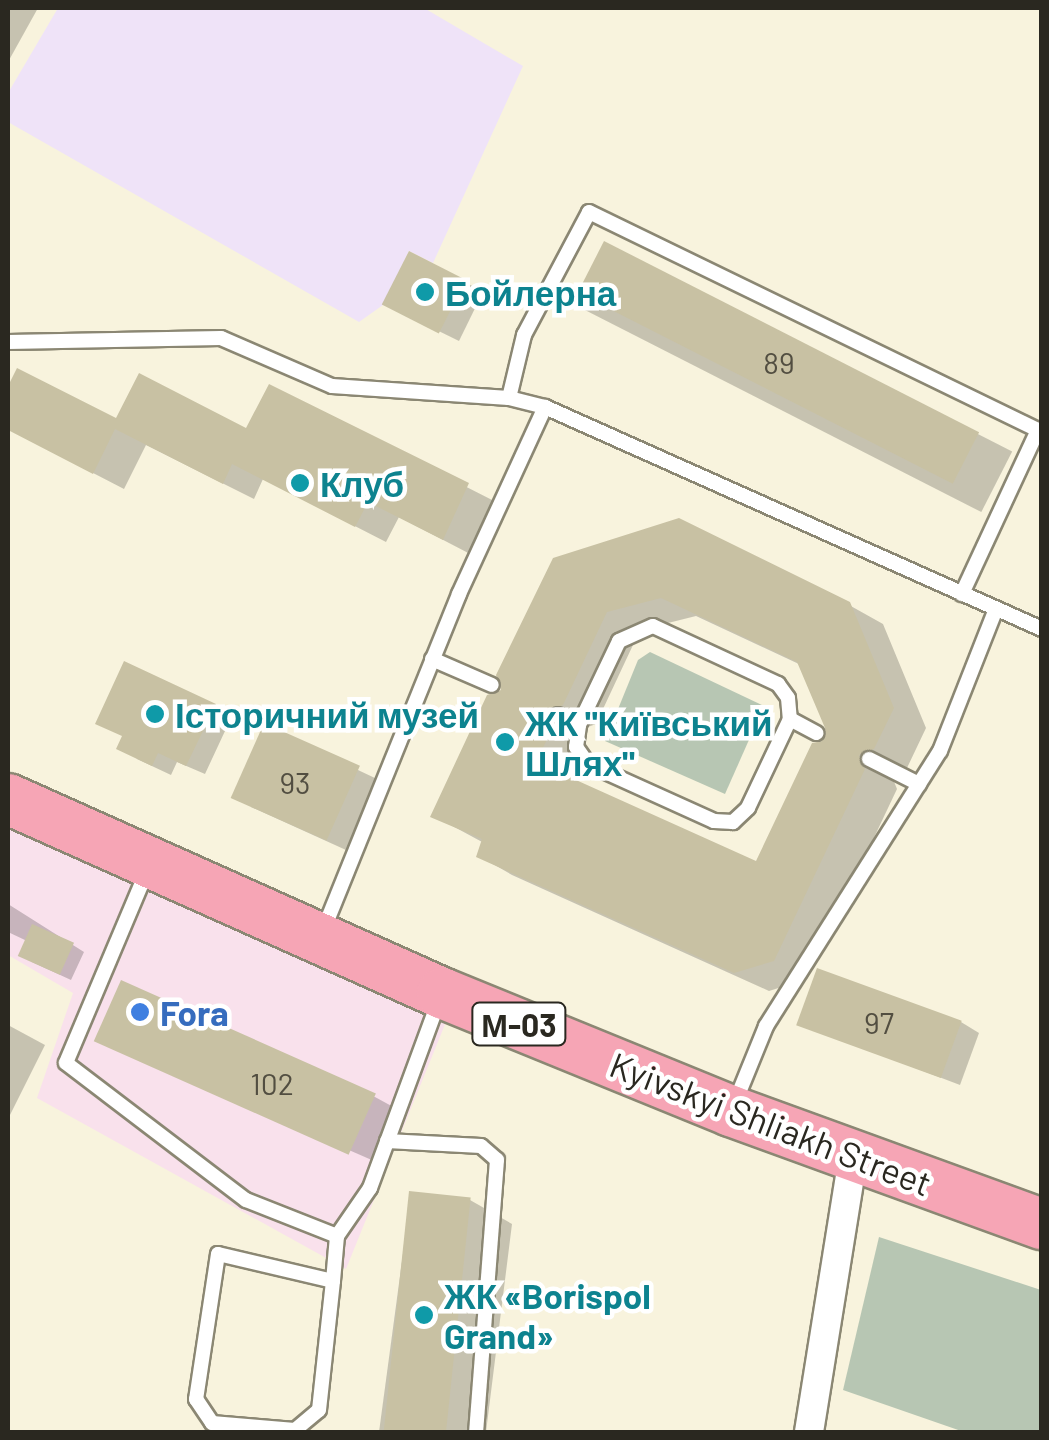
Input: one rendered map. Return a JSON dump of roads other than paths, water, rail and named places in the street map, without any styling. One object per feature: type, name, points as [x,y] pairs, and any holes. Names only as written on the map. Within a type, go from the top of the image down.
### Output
[{"type":"highway","name":"Kyivskyi Shliakh Street","points":[[8,799],[149,866],[442,993],[732,1110],[1042,1224]]},
{"type":"street","points":[[810,1432],[853,1156]]},
{"type":"lane","points":[[510,398],[524,336],[589,212],[1038,430],[962,594]]},
{"type":"lane","points":[[8,342],[221,338],[332,386],[510,398],[544,407],[1042,630]]},
{"type":"lane","points":[[320,942],[432,659],[544,407]]},
{"type":"lane","points":[[732,1110],[766,1026],[940,751],[996,609]]},
{"type":"lane","points":[[652,626],[778,684],[790,720],[748,808],[733,822],[714,822],[588,764],[576,746],[579,724],[618,640],[652,626]]},
{"type":"lane","points":[[432,659],[492,686]]},
{"type":"lane","points":[[558,715],[579,724]]},
{"type":"lane","points":[[790,720],[816,733]]},
{"type":"lane","points":[[869,759],[919,784]]},
{"type":"lane","points":[[149,866],[66,1064],[246,1200],[337,1236]]},
{"type":"lane","points":[[332,1282],[218,1254],[196,1399],[212,1423],[295,1430],[319,1410],[337,1236],[370,1188],[442,993]]},
{"type":"lane","points":[[387,1141],[481,1146],[497,1160],[476,1432]]},
{"type":"place","name":"Бойлерна","points":[[425,292]]},
{"type":"place","name":"Клуб","points":[[300,483]]},
{"type":"place","name":"Історичний музей","points":[[155,714]]},
{"type":"place","name":"ЖК \"Київський Шлях\"","points":[[505,742]]},
{"type":"place","name":"Fora","points":[[140,1012]]},
{"type":"place","name":"ЖК «Borispol Grand»","points":[[424,1315]]}]
